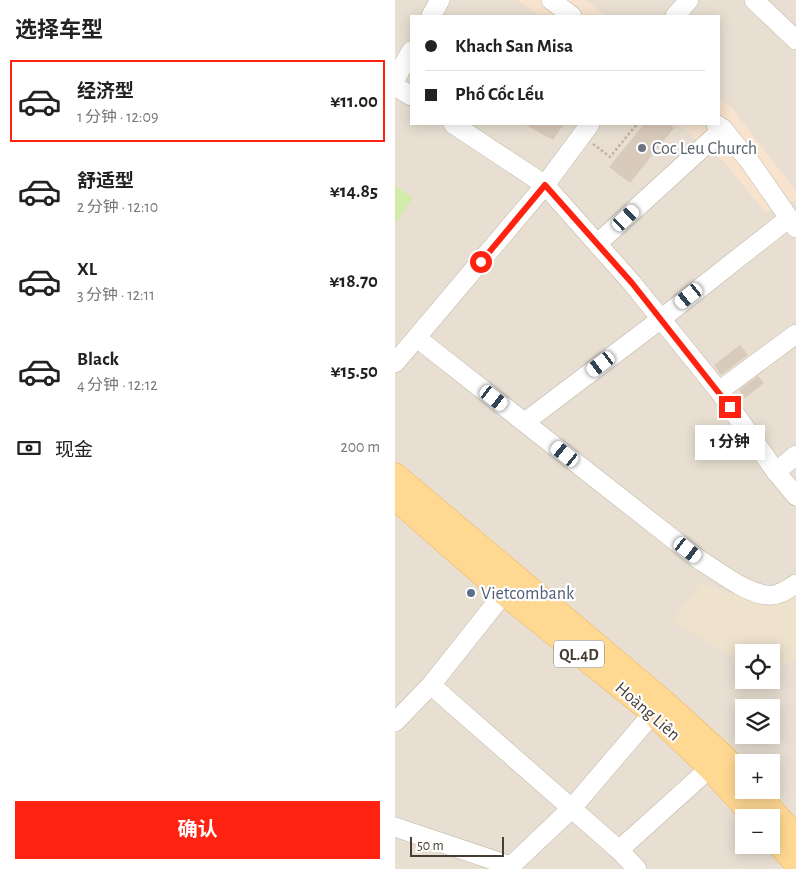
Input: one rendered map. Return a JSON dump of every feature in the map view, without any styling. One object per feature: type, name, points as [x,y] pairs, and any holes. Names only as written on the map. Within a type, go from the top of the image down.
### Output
[{"type":"main road","name":"Hoàng Liên","points":[[395,475],[510,586]]},
{"type":"main road","name":"Hoàng Liên","points":[[395,498],[510,586],[659,708],[723,756],[735,769]]},
{"type":"main road","name":"Hoàng Liên","points":[[659,708],[747,809]]},
{"type":"main road","points":[[761,799],[796,837]]},
{"type":"main road","points":[[780,846],[796,863]]},
{"type":"street","points":[[432,15],[440,0]]},
{"type":"street","points":[[551,0],[571,15]]},
{"type":"street","points":[[676,15],[689,0]]},
{"type":"street","points":[[754,0],[796,40]]},
{"type":"street","points":[[395,80],[410,53]]},
{"type":"street","points":[[395,86],[410,95]]},
{"type":"street","points":[[455,125],[545,185],[598,243],[661,319],[719,391],[776,472],[796,496]]},
{"type":"street","points":[[525,422],[792,223],[749,162],[720,126],[598,243]]},
{"type":"street","points":[[395,363],[545,185],[586,130]]},
{"type":"street","points":[[719,391],[796,334]]},
{"type":"street","points":[[417,338],[701,561],[745,588],[768,596],[779,593],[796,584]]},
{"type":"street","points":[[776,472],[796,455]]},
{"type":"street","points":[[395,722],[431,685],[510,586]]},
{"type":"street","points":[[431,685],[572,808],[619,850],[637,869]]},
{"type":"street","points":[[395,827],[512,868],[572,808],[659,708]]},
{"type":"street","points":[[619,850],[710,768]]},
{"type":"path","points":[[586,130],[610,157],[636,125]]},
{"type":"shaded area","points":[[395,0],[796,0],[796,869],[395,869]]},
{"type":"shaded area","points":[[517,0],[585,0],[606,15],[538,15]]},
{"type":"shaded area","points":[[720,99],[732,108],[796,191],[796,200],[765,212],[726,164],[678,125],[720,125]]},
{"type":"shaded area","points":[[701,583],[762,604],[796,589],[796,660],[780,666],[780,644],[735,644],[735,659],[672,621]]},
{"type":"green space","points":[[395,185],[413,198],[395,224]]},
{"type":"building","points":[[526,125],[563,125],[553,140]]},
{"type":"building","name":"Coc Leu Church","points":[[643,125],[670,125],[674,128],[630,183],[609,167]]},
{"type":"building","points":[[740,345],[748,355],[721,375],[714,365]]},
{"type":"building","points":[[758,376],[764,383],[745,398],[739,390]]},
{"type":"place","name":"Coc Leu Church","points":[[642,148]]},
{"type":"place","name":"Vietcombank","points":[[471,593]]},
{"type":"route","points":[[481,262],[545,185],[632,283],[730,407]]}]
